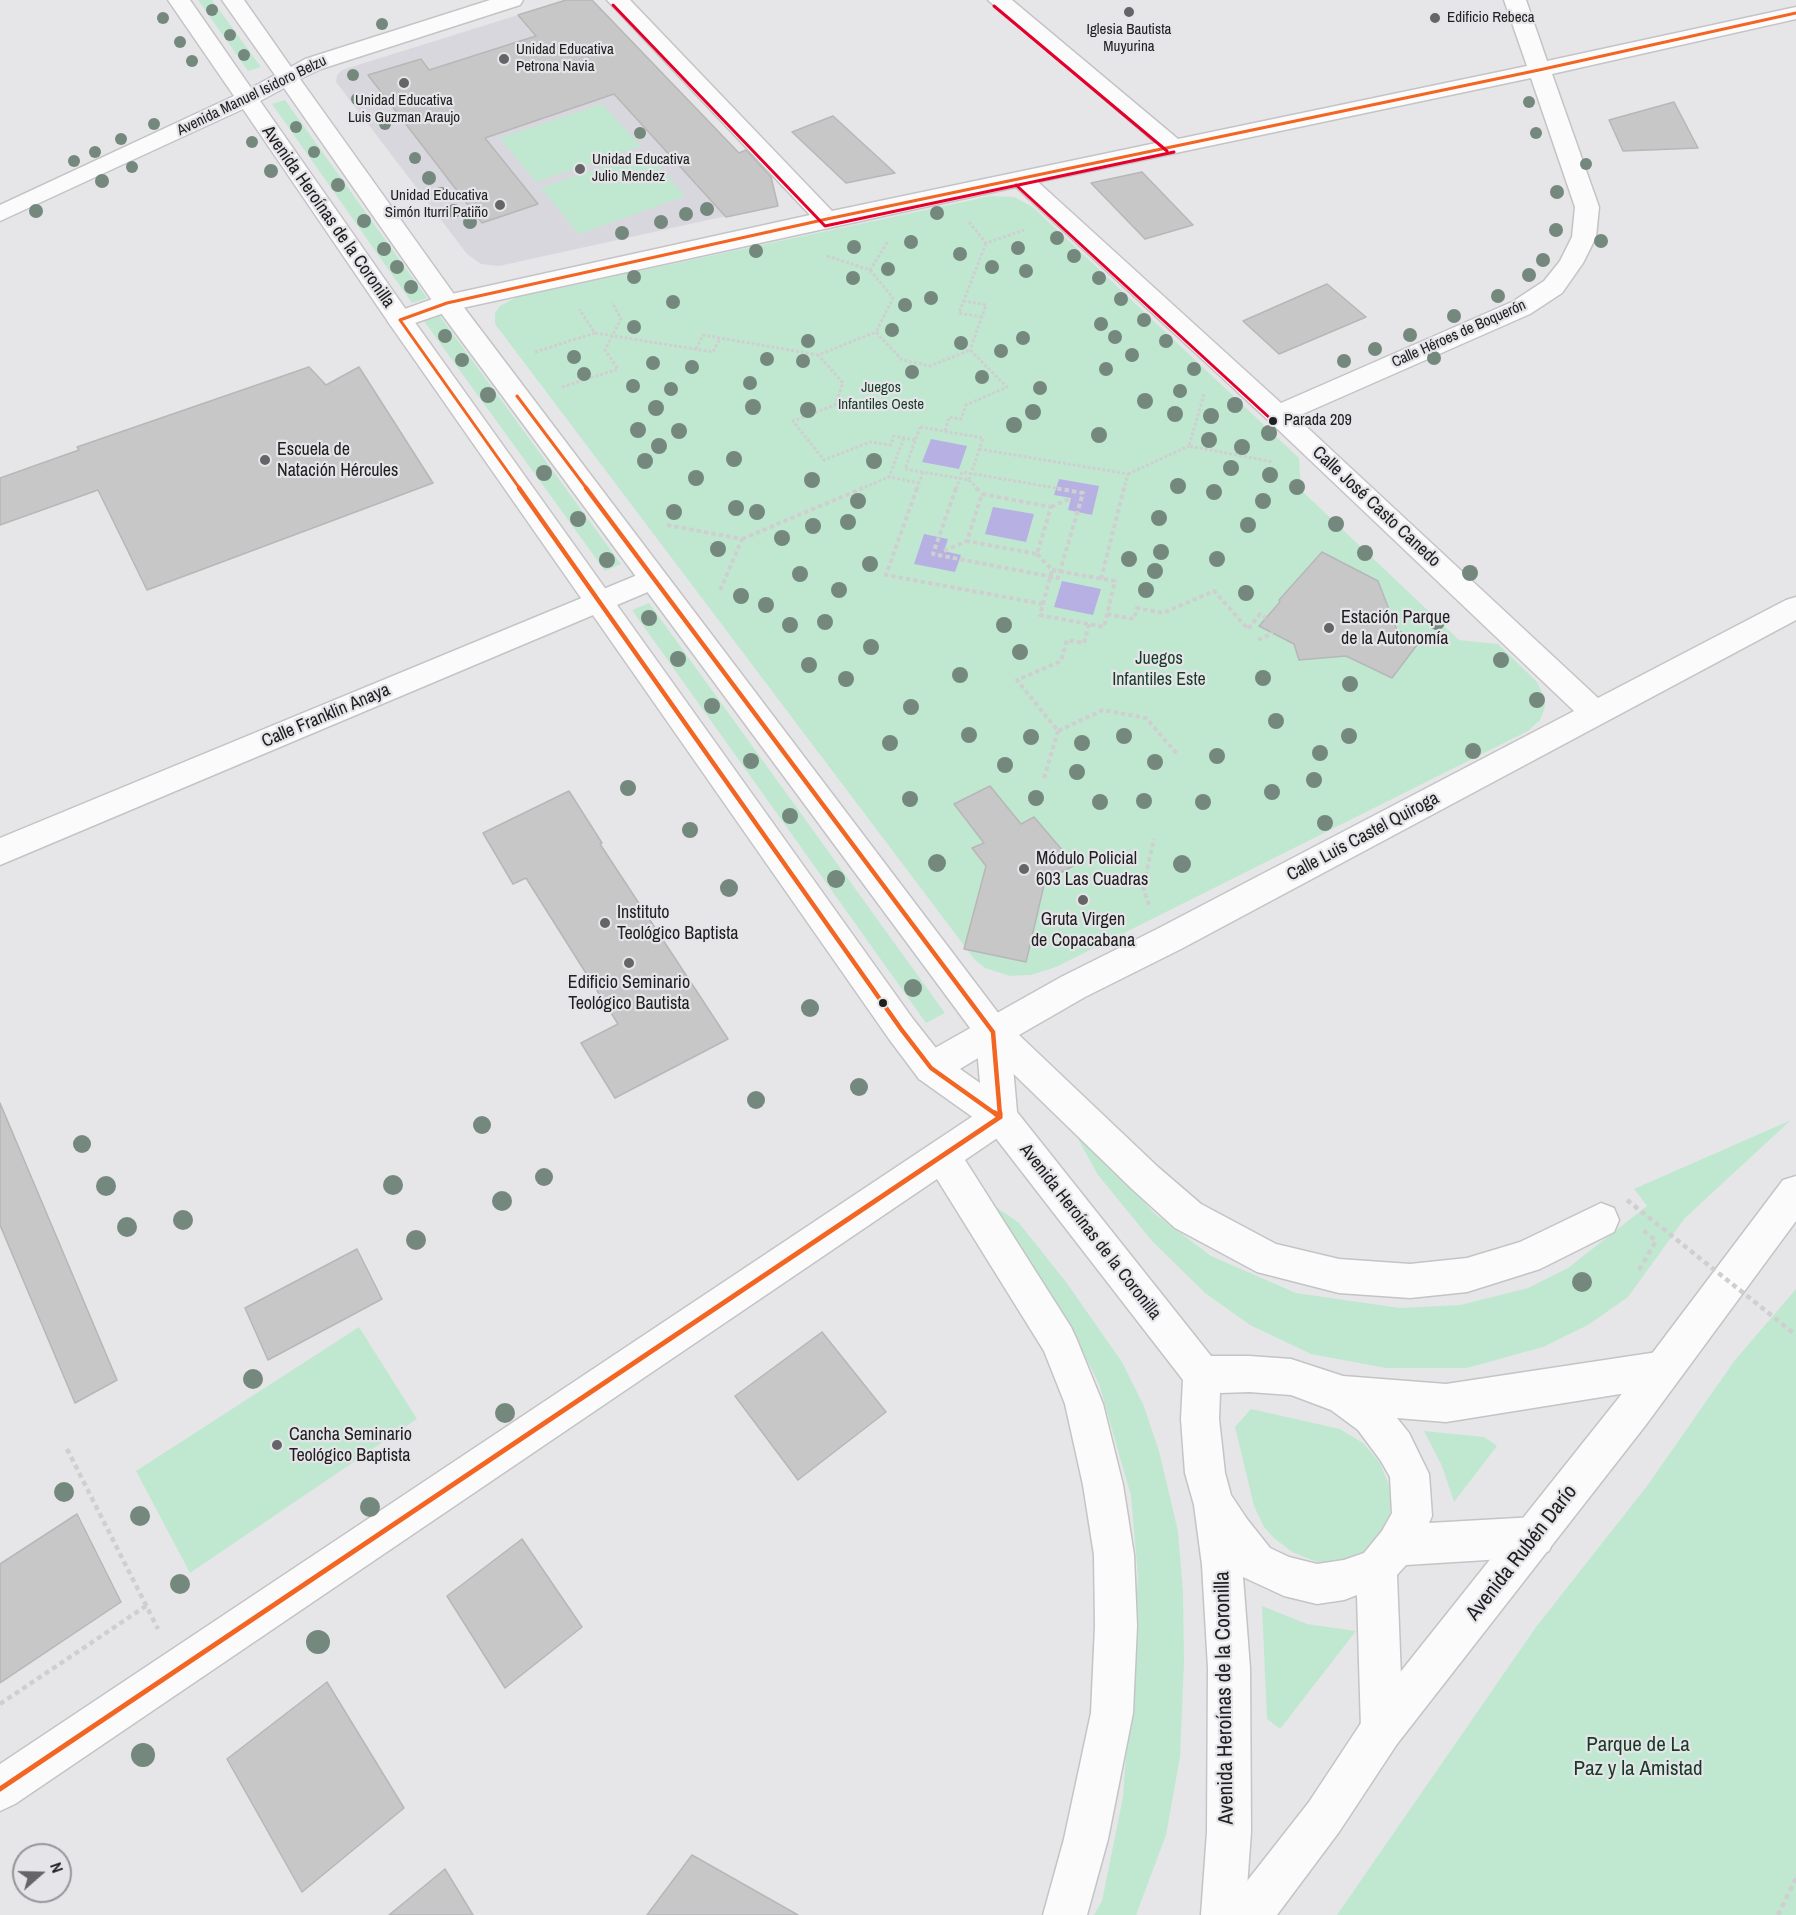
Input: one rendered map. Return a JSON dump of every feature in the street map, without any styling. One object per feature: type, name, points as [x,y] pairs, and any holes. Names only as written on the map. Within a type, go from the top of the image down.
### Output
[{"type":"main road","name":"Avenida Heroínas de la Coronilla","points":[[179,0],[400,320],[931,1068],[1000,1117],[1202,1375],[1200,1419],[1205,1473],[1214,1505],[1222,1565],[1229,1668],[1229,1832],[1224,1915]]},
{"type":"main road","points":[[233,0],[447,303],[993,1032],[1145,1178],[1188,1216],[1270,1260],[1339,1276],[1410,1281],[1467,1275],[1527,1257],[1614,1210]]},
{"type":"main road","name":"Avenida Manuel Isidoro Belzu","points":[[0,214],[313,64],[512,0]]},
{"type":"main road","points":[[618,0],[827,219]]},
{"type":"main road","points":[[999,0],[1172,145]]},
{"type":"main road","name":"Calle Héroes de Boquerón","points":[[1278,415],[1521,308],[1553,287],[1565,271],[1584,237],[1587,207],[1515,0]]},
{"type":"main road","points":[[400,320],[447,303],[827,219],[1539,70],[1796,13]]},
{"type":"main road","name":"Calle José Casto Canedo","points":[[1022,179],[1278,415],[1596,714]]},
{"type":"main road","name":"Calle Franklin Anaya","points":[[0,852],[652,579]]},
{"type":"main road","name":"Calle Luis Castel Quiroga","points":[[931,1068],[1073,987],[1796,607]]},
{"type":"main road","points":[[0,1789],[1000,1117],[993,1032]]},
{"type":"main road","points":[[942,1156],[1058,1340],[1084,1404],[1103,1485],[1114,1555],[1116,1626],[1112,1713],[1086,1839],[1065,1915]]},
{"type":"main road","name":"Avenida Rubén Darío","points":[[1249,1915],[1324,1817],[1382,1729],[1535,1537],[1796,1192]]},
{"type":"main road","points":[[1202,1375],[1249,1374],[1291,1377],[1343,1395],[1446,1403],[1664,1369]]},
{"type":"main road","points":[[1343,1395],[1372,1417],[1395,1447],[1409,1474],[1412,1516],[1387,1556],[1382,1729]]},
{"type":"main road","points":[[1214,1505],[1256,1562],[1284,1576],[1317,1584],[1344,1580],[1387,1556],[1535,1537]]},
{"type":"path","points":[[963,216],[986,243]]},
{"type":"path","points":[[982,317],[958,313],[986,243],[1028,228]]},
{"type":"path","points":[[870,270],[888,241]]},
{"type":"path","points":[[696,349],[703,335],[818,354],[876,332],[893,298],[870,270],[820,254]]},
{"type":"path","points":[[562,387],[618,369],[605,350],[621,319],[609,296]]},
{"type":"path","points":[[876,332],[902,360],[930,366],[970,350],[986,305],[963,302]]},
{"type":"path","points":[[575,303],[595,333]]},
{"type":"path","points":[[535,352],[595,333],[714,352],[720,338]]},
{"type":"path","points":[[945,431],[949,417],[961,419],[966,405],[1007,387],[970,350]]},
{"type":"path","points":[[818,354],[843,383],[835,405],[793,421],[824,460],[870,442],[891,445],[894,436],[915,440]]},
{"type":"path","points":[[1189,446],[1204,393]]},
{"type":"path","points":[[969,480],[983,438],[920,427],[905,469],[969,480],[982,494],[1051,507],[1071,498]]},
{"type":"path","points":[[889,477],[904,438]]},
{"type":"path","points":[[979,449],[1128,474],[1189,446],[1279,463]]},
{"type":"path","points":[[923,472],[886,575],[1043,604]]},
{"type":"path","points":[[962,472],[971,473],[1083,493],[1058,578],[933,554],[962,472]]},
{"type":"path","points":[[1101,579],[1128,474]]},
{"type":"path","points":[[667,525],[742,539],[889,477],[919,483]]},
{"type":"path","points":[[968,541],[982,494]]},
{"type":"path","points":[[1037,554],[1051,507]]},
{"type":"path","points":[[719,593],[742,539]]},
{"type":"path","points":[[944,551],[968,541],[1037,554],[1052,570],[1115,581],[1104,627],[1040,615],[1052,570]]},
{"type":"path","points":[[1107,614],[1134,619],[1137,608],[1163,613],[1214,591],[1248,629],[1260,614],[1266,618]]},
{"type":"path","points":[[1058,731],[1017,680],[1061,661],[1067,640],[1084,643],[1089,624]]},
{"type":"path","points":[[1258,640],[1273,633]]},
{"type":"path","points":[[1044,778],[1058,731],[1103,710],[1146,718],[1177,754]]},
{"type":"path","points":[[1150,912],[1143,887],[1154,839]]},
{"type":"path","points":[[1614,1210],[1796,1335]]},
{"type":"path","points":[[67,1449],[177,1670]]},
{"type":"path","points":[[0,1704],[146,1606]]},
{"type":"path","points":[[1778,1915],[1796,1878]]},
{"type":"shaded area","points":[[566,0],[594,2],[772,188],[777,201],[772,206],[499,266],[481,264],[467,254],[336,82],[337,75],[342,70]]},
{"type":"shaded area","points":[[931,439],[967,446],[959,469],[922,462]]},
{"type":"shaded area","points":[[1059,479],[1099,486],[1092,515],[1068,510],[1071,498],[1054,495]]},
{"type":"shaded area","points":[[993,507],[1034,514],[1026,542],[985,534]]},
{"type":"shaded area","points":[[924,534],[948,539],[944,551],[961,555],[955,572],[914,564]]},
{"type":"shaded area","points":[[1062,581],[1101,589],[1093,615],[1054,607]]},
{"type":"green space","points":[[198,0],[212,0],[261,67],[248,71]]},
{"type":"green space","points":[[285,100],[427,298],[412,303],[272,104]]},
{"type":"green space","points":[[602,104],[641,146],[536,182],[500,138]]},
{"type":"green space","points":[[645,152],[685,196],[579,234],[541,188]]},
{"type":"green space","points":[[991,196],[1014,197],[1033,207],[1299,458],[1301,490],[1459,640],[1498,644],[1537,682],[1543,694],[1545,707],[1540,720],[1528,731],[1056,967],[1031,975],[1010,976],[985,968],[975,960],[495,324],[495,313],[500,306],[517,297]]},
{"type":"green space","points":[[439,315],[621,564],[605,571],[424,321]]},
{"type":"green space","points":[[649,603],[945,1013],[926,1023],[632,610]]},
{"type":"green space","points":[[1791,1120],[1685,1218],[1628,1297],[1588,1325],[1543,1347],[1467,1368],[1386,1368],[1311,1354],[1250,1325],[1205,1293],[1152,1241],[1098,1175],[1073,1130],[1107,1160],[1154,1213],[1211,1256],[1296,1293],[1400,1308],[1460,1305],[1528,1288],[1568,1268],[1647,1206],[1634,1189]]},
{"type":"green space","points":[[995,1206],[1019,1223],[1066,1282],[1122,1362],[1143,1404],[1159,1451],[1178,1531],[1183,1593],[1184,1661],[1180,1757],[1166,1835],[1136,1915],[1094,1915],[1102,1901],[1123,1797],[1138,1577],[1131,1496],[1099,1384],[1066,1318],[1010,1238]]},
{"type":"green space","name":"Parque de La Paz y la Amistad","points":[[1796,1289],[1796,1915],[1337,1915],[1536,1627],[1647,1486],[1735,1360]]},
{"type":"green space","name":"Cancha Seminario Teológico Baptista","points":[[359,1327],[417,1419],[190,1573],[136,1471]]},
{"type":"green space","points":[[1251,1409],[1340,1429],[1363,1443],[1380,1463],[1389,1485],[1391,1505],[1388,1525],[1377,1543],[1361,1556],[1340,1563],[1328,1564],[1292,1552],[1274,1538],[1264,1527],[1254,1506],[1235,1427]]},
{"type":"green space","points":[[1424,1431],[1484,1437],[1497,1446],[1454,1502],[1442,1466]]},
{"type":"green space","points":[[1262,1606],[1307,1624],[1356,1631],[1280,1729],[1267,1719]]},
{"type":"building","points":[[566,0],[592,0],[739,153],[746,150],[771,177],[778,206],[726,217],[614,94],[485,138],[538,204],[482,223],[368,75],[421,59],[429,70],[536,36],[518,15]]},
{"type":"building","points":[[1674,102],[1698,148],[1623,151],[1609,120]]},
{"type":"building","points":[[833,116],[895,173],[846,183],[792,132]]},
{"type":"building","points":[[1142,172],[1193,225],[1145,239],[1091,183]]},
{"type":"building","points":[[1327,284],[1366,317],[1279,354],[1243,321]]},
{"type":"building","name":"Escuela de Natación Hércules","points":[[309,367],[326,385],[359,367],[433,483],[147,590],[98,490],[0,525],[0,478],[79,450],[77,447]]},
{"type":"building","name":"Estación Parque de la Autonomía","points":[[1322,552],[1378,581],[1397,630],[1420,641],[1392,678],[1346,656],[1299,660],[1294,644],[1259,626]]},
{"type":"building","points":[[990,786],[1021,824],[1034,817],[1075,865],[1045,881],[1026,962],[964,949],[986,866],[972,848],[984,843],[954,804]]},
{"type":"building","name":"Edificio Seminario Teológico Bautista","points":[[569,791],[602,843],[600,844],[728,1039],[615,1098],[581,1043],[618,1024],[526,878],[513,884],[483,833]]},
{"type":"building","points":[[0,1103],[117,1380],[75,1403],[0,1225]]},
{"type":"building","points":[[357,1249],[382,1299],[268,1360],[245,1308]]},
{"type":"building","points":[[822,1332],[886,1412],[798,1480],[735,1396]]},
{"type":"building","points":[[77,1514],[121,1602],[0,1683],[0,1564]]},
{"type":"building","points":[[522,1539],[582,1627],[505,1688],[447,1596]]},
{"type":"building","points":[[327,1682],[404,1808],[302,1892],[227,1759]]},
{"type":"building","points":[[692,1855],[798,1915],[647,1915]]},
{"type":"building","points":[[445,1869],[473,1915],[389,1915]]},
{"type":"transit line","points":[[613,5],[825,226],[1174,152]]},
{"type":"transit line","points":[[994,6],[1167,151]]},
{"type":"transit line","points":[[1000,1117],[931,1068],[901,1029],[400,320],[447,303],[827,219],[1539,70],[1796,13]]},
{"type":"transit line","points":[[1016,185],[1273,421]]},
{"type":"transit line","points":[[517,396],[993,1032],[1000,1117]]},
{"type":"transit line","points":[[0,1789],[1000,1117]]},
{"type":"place","name":"Iglesia Bautista Muyurina","points":[[1129,12]]},
{"type":"place","name":"Edificio Rebeca","points":[[1435,18]]},
{"type":"place","name":"Unidad Educativa Petrona Navia","points":[[504,59]]},
{"type":"place","name":"Unidad Educativa Luis Guzman Araujo","points":[[404,83]]},
{"type":"place","name":"Unidad Educativa Julio Mendez","points":[[580,169]]},
{"type":"place","name":"Unidad Educativa Simón Iturri Patiño","points":[[500,205]]},
{"type":"place","name":"Parada 209","points":[[1273,421]]},
{"type":"place","name":"Escuela de Natación Hércules","points":[[265,460]]},
{"type":"place","name":"Estación Parque de la Autonomía","points":[[1329,628]]},
{"type":"place","name":"Módulo Policial 603 Las Cuadras","points":[[1024,869]]},
{"type":"place","name":"Gruta Virgen de Copacabana","points":[[1083,900]]},
{"type":"place","name":"Instituto Teológico Baptista","points":[[605,923]]},
{"type":"place","name":"Edificio Seminario Teológico Bautista","points":[[629,963]]},
{"type":"place","name":"Cancha Seminario Teológico Baptista","points":[[277,1445]]},
{"type":"park label","name":"Juegos Infantiles Oeste","points":[[881,396]]},
{"type":"park label","name":"Juegos Infantiles Este","points":[[1159,669]]}]
